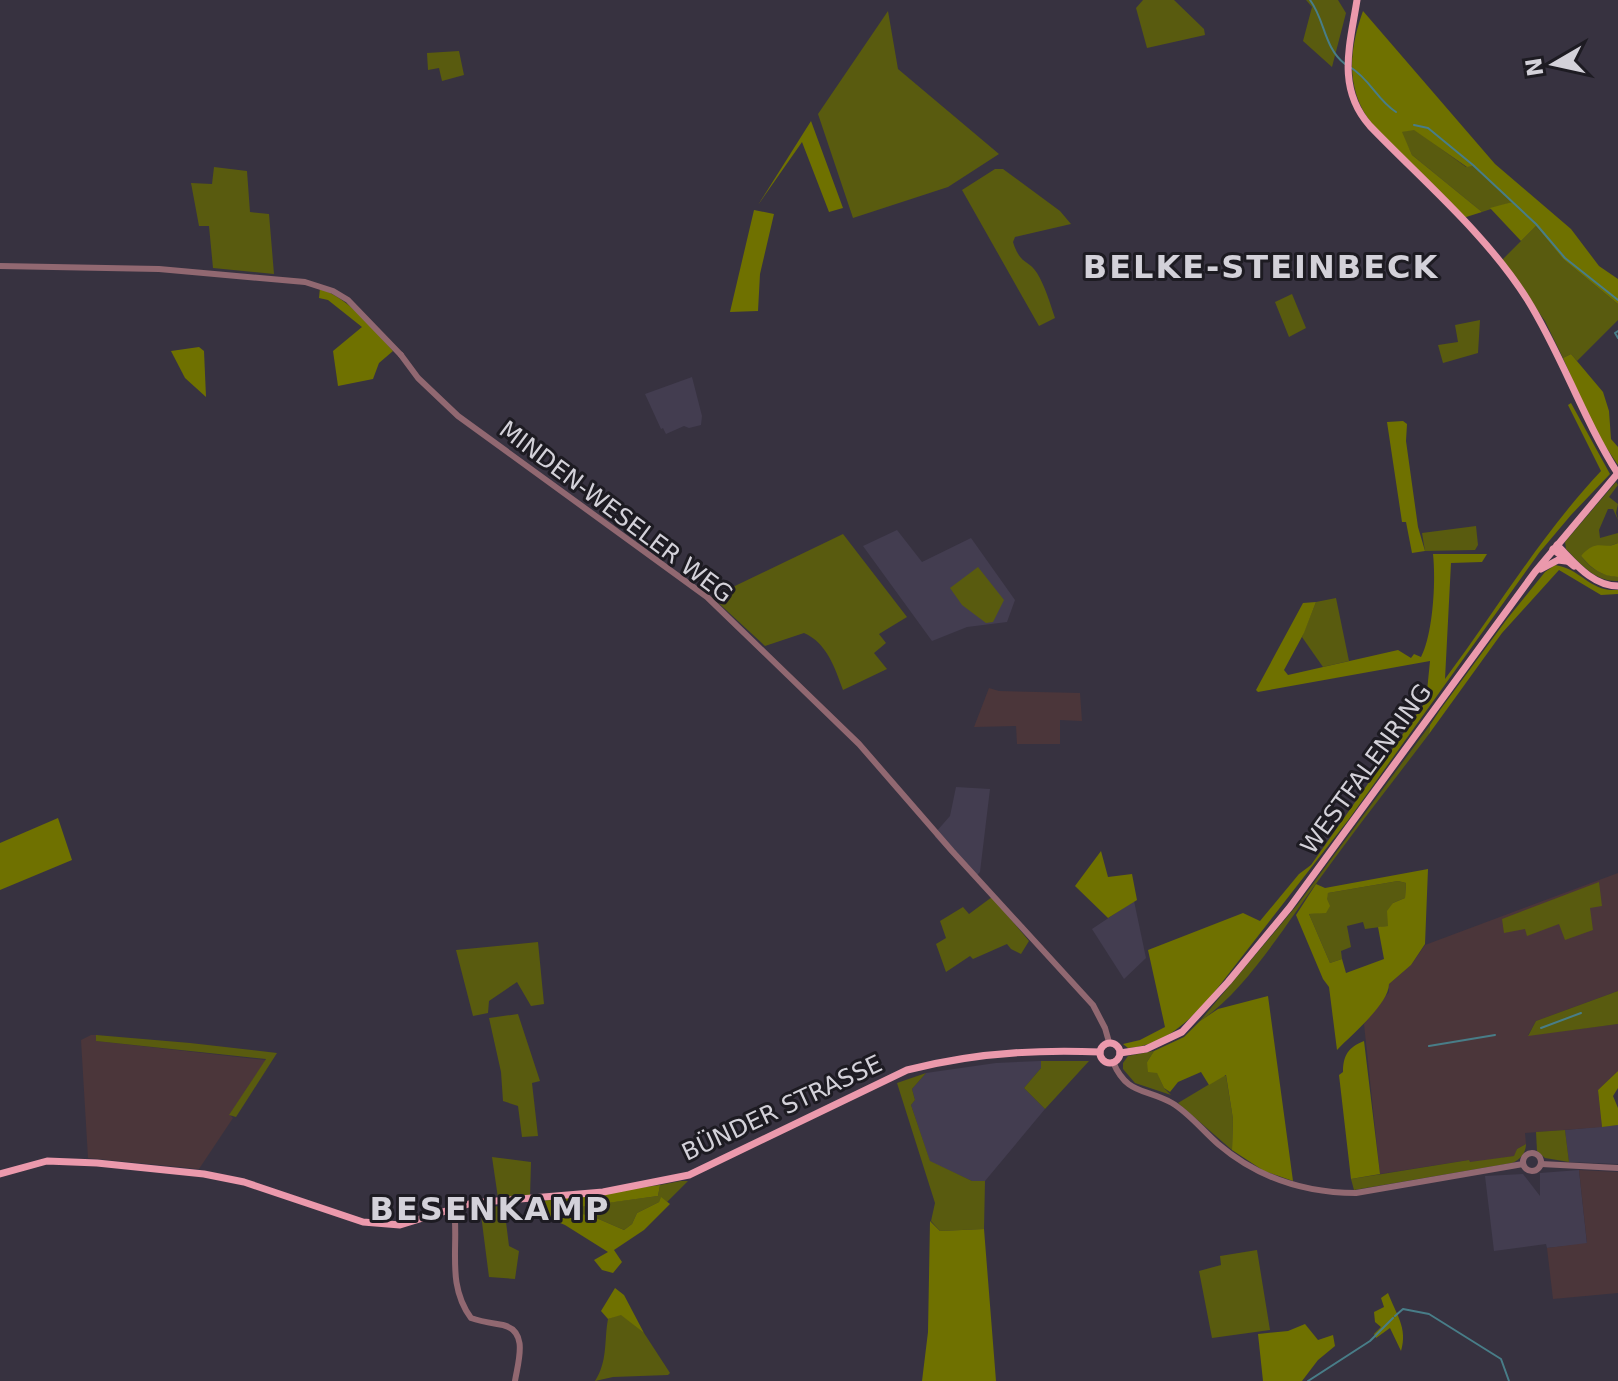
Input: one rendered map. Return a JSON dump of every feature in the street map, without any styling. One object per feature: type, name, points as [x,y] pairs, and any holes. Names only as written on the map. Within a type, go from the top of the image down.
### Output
[{"type":"main road","points":[[1357,0],[1347,66],[1352,99],[1366,122],[1508,272],[1527,300],[1586,420],[1616,471]]},
{"type":"main road","name":"WESTFALENRING","points":[[1120,1053],[1146,1049],[1182,1032],[1228,982],[1313,876],[1535,572],[1616,471]]},
{"type":"main road","points":[[1555,547],[1566,561],[1583,571]]},
{"type":"main road","points":[[1555,547],[1597,581],[1618,586]]},
{"type":"main road","points":[[1535,572],[1558,560],[1566,561]]},
{"type":"main road","points":[[1109,1042],[1117,1045],[1120,1053],[1113,1062],[1104,1061],[1100,1052],[1101,1047],[1109,1042]]},
{"type":"main road","name":"BÜNDER STRASSE","points":[[0,1174],[47,1161],[204,1174],[244,1182],[342,1216],[381,1225],[414,1223],[454,1208],[482,1202],[603,1192],[689,1175],[874,1085],[907,1070],[937,1062],[1027,1053],[1100,1052]]},
{"type":"street","name":"MINDEN-WESELER WEG","points":[[0,266],[159,269],[305,282],[333,291],[348,300],[401,355],[418,378],[458,416],[707,597],[859,744],[1093,1005],[1109,1042]]},
{"type":"street","points":[[1113,1062],[1127,1084],[1173,1103],[1240,1161],[1262,1174],[1302,1188],[1338,1194],[1356,1193],[1523,1164]]},
{"type":"street","points":[[1541,1164],[1539,1156],[1531,1153],[1525,1155],[1523,1164],[1528,1171],[1541,1164],[1618,1168]]},
{"type":"street","points":[[454,1208],[455,1286],[471,1318],[513,1328],[521,1348],[515,1381]]},
{"type":"shaded area","points":[[1143,0],[1174,0],[1204,29],[1205,35],[1147,48],[1136,8]]},
{"type":"shaded area","points":[[1306,0],[1338,0],[1346,13],[1332,67],[1303,41],[1312,7]]},
{"type":"shaded area","points":[[888,11],[898,69],[999,154],[948,187],[853,218],[818,114]]},
{"type":"shaded area","points":[[1363,11],[1495,164],[1571,229],[1599,266],[1618,279],[1618,304],[1563,259],[1536,226],[1521,241],[1490,208],[1512,202],[1475,166],[1467,167],[1414,130],[1402,132],[1412,155],[1482,212],[1463,218],[1372,124],[1357,97],[1352,69],[1355,40]]},
{"type":"shaded area","points":[[459,51],[464,75],[442,81],[439,68],[428,70],[427,53]]},
{"type":"shaded area","points":[[811,121],[843,208],[829,212],[802,142],[758,205]]},
{"type":"shaded area","points":[[1414,129],[1466,167],[1475,166],[1512,202],[1482,212],[1412,155],[1401,132]]},
{"type":"shaded area","points":[[214,167],[247,171],[250,212],[269,214],[274,274],[213,268],[209,226],[199,226],[191,183],[212,184]]},
{"type":"shaded area","points":[[995,169],[1003,169],[1060,211],[1071,224],[1015,237],[1013,242],[1018,255],[1040,278],[1055,318],[1039,326],[962,190]]},
{"type":"shaded area","points":[[754,210],[774,214],[760,274],[758,311],[730,312]]},
{"type":"shaded area","points":[[1536,226],[1563,259],[1618,304],[1618,320],[1577,361],[1571,354],[1563,358],[1545,321],[1502,260]]},
{"type":"shaded area","points":[[320,288],[351,307],[393,351],[379,363],[373,379],[338,386],[333,351],[362,327],[328,300],[319,298]]},
{"type":"shaded area","points":[[1292,294],[1306,328],[1289,337],[1275,302]]},
{"type":"shaded area","points":[[1480,320],[1478,353],[1443,363],[1438,345],[1458,342],[1455,325]]},
{"type":"shaded area","points":[[199,347],[204,351],[206,397],[185,378],[171,351]]},
{"type":"shaded area","points":[[1571,354],[1603,392],[1609,411],[1611,439],[1618,447],[1618,465],[1595,431],[1563,358]]},
{"type":"shaded area","points":[[692,377],[702,416],[701,425],[684,426],[666,434],[645,394]]},
{"type":"shaded area","points":[[1571,403],[1610,474],[1539,553],[1349,819],[1209,999],[1163,1038],[1128,1048],[1123,1044],[1140,1040],[1165,1027],[1148,950],[1243,913],[1260,921],[1299,874],[1311,865],[1426,701],[1430,661],[1258,692],[1256,690],[1303,603],[1316,602],[1284,670],[1288,675],[1398,650],[1411,658],[1414,654],[1421,657],[1433,607],[1433,554],[1487,554],[1482,562],[1451,563],[1445,679],[1539,546],[1601,471],[1568,405]]},
{"type":"shaded area","points":[[1403,421],[1407,424],[1406,441],[1418,527],[1425,551],[1412,553],[1406,522],[1402,522],[1387,422]]},
{"type":"shaded area","points":[[1616,482],[1618,485],[1609,497],[1618,504],[1618,520],[1613,509],[1608,509],[1599,530],[1600,538],[1618,533],[1618,543],[1581,556],[1593,568],[1618,577],[1618,581],[1610,581],[1589,571],[1566,549],[1565,542]]},
{"type":"shaded area","points":[[1476,526],[1478,545],[1475,550],[1425,551],[1422,533]]},
{"type":"shaded area","points":[[897,530],[922,562],[971,538],[1015,600],[1007,622],[967,627],[932,641],[863,546]]},
{"type":"shaded area","points":[[843,534],[907,617],[879,634],[886,643],[874,653],[887,669],[843,690],[829,657],[812,637],[804,633],[765,646],[712,597]]},
{"type":"shaded area","points":[[1618,543],[1618,577],[1597,571],[1581,556],[1592,547]]},
{"type":"shaded area","points":[[1555,565],[1600,588],[1618,590],[1618,594],[1601,595],[1559,570],[1502,633],[1429,734],[1430,725],[1440,710],[1507,619],[1545,572]]},
{"type":"shaded area","points":[[978,567],[1004,600],[993,622],[986,623],[962,605],[950,588]]},
{"type":"shaded area","points":[[1336,598],[1349,661],[1323,667],[1302,637],[1316,602]]},
{"type":"shaded area","points":[[989,688],[999,691],[1080,693],[1082,721],[1060,720],[1060,744],[1017,744],[1016,726],[974,727]]},
{"type":"shaded area","points":[[1430,725],[1429,734],[1264,956],[1233,993],[1200,1021],[1298,904]]},
{"type":"shaded area","points":[[956,787],[990,789],[980,872],[974,878],[935,837],[950,816]]},
{"type":"shaded area","points":[[58,818],[72,860],[0,890],[0,843]]},
{"type":"shaded area","points":[[1101,851],[1108,877],[1132,874],[1137,900],[1108,918],[1075,886]]},
{"type":"shaded area","points":[[1428,869],[1425,944],[1411,965],[1389,984],[1376,1010],[1337,1050],[1329,987],[1296,915],[1316,884],[1325,888]],"holes":[[[1398,881],[1406,883],[1405,898],[1393,903],[1387,911],[1388,926],[1378,927],[1384,959],[1346,973],[1342,959],[1330,963],[1309,914],[1326,913],[1330,906],[1328,893]]]},
{"type":"shaded area","points":[[1618,873],[1618,991],[1536,1021],[1528,1035],[1618,1024],[1618,1071],[1598,1090],[1602,1127],[1525,1133],[1526,1144],[1517,1149],[1515,1156],[1380,1174],[1364,1024],[1389,992],[1389,984],[1411,965],[1425,945]]},
{"type":"shaded area","points":[[1398,881],[1406,883],[1405,898],[1393,903],[1388,926],[1365,929],[1363,922],[1347,926],[1351,947],[1341,951],[1342,959],[1330,963],[1309,914],[1319,913],[1328,893]]},
{"type":"shaded area","points":[[1599,882],[1602,906],[1590,908],[1593,930],[1565,940],[1559,924],[1527,936],[1525,929],[1504,933],[1502,919]]},
{"type":"shaded area","points":[[992,897],[1029,941],[1021,954],[1007,944],[973,959],[970,956],[946,972],[936,944],[946,938],[940,921],[963,907],[969,914]]},
{"type":"shaded area","points":[[1134,901],[1146,958],[1124,979],[1092,929]]},
{"type":"shaded area","points":[[538,942],[544,1004],[531,1006],[517,982],[489,1001],[488,1013],[473,1016],[456,950]]},
{"type":"shaded area","points":[[1618,991],[1618,1024],[1528,1036],[1536,1021]]},
{"type":"shaded area","points":[[1268,996],[1293,1181],[1264,1171],[1232,1150],[1233,1119],[1226,1075],[1209,1085],[1201,1072],[1178,1082],[1170,1092],[1164,1088],[1157,1073],[1148,1072],[1147,1062],[1154,1051],[1184,1037],[1218,1009]]},
{"type":"shaded area","points":[[518,1014],[540,1081],[532,1083],[538,1136],[522,1137],[518,1106],[503,1101],[501,1072],[489,1018]]},
{"type":"shaded area","points":[[96,1035],[97,1041],[266,1060],[199,1169],[88,1158],[81,1040]]},
{"type":"shaded area","points":[[96,1035],[277,1053],[236,1117],[229,1115],[266,1059],[96,1041]]},
{"type":"shaded area","points":[[1364,1041],[1380,1174],[1351,1179],[1339,1075],[1343,1072],[1348,1053]]},
{"type":"shaded area","points":[[1154,1051],[1147,1062],[1171,1095],[1135,1083],[1123,1069],[1128,1056]]},
{"type":"shaded area","points":[[1041,1061],[1041,1068],[1024,1088],[1045,1109],[985,1181],[972,1181],[930,1162],[911,1105],[915,1100],[912,1089],[926,1073],[996,1063]]},
{"type":"shaded area","points":[[1041,1061],[1089,1061],[1045,1109],[1024,1088],[1041,1068]]},
{"type":"shaded area","points":[[1618,1071],[1618,1088],[1613,1096],[1618,1108],[1618,1125],[1602,1127],[1598,1090]]},
{"type":"shaded area","points":[[926,1073],[912,1089],[915,1100],[911,1105],[930,1161],[972,1181],[985,1181],[984,1229],[940,1231],[931,1221],[935,1203],[897,1083]]},
{"type":"shaded area","points":[[1226,1076],[1233,1119],[1232,1150],[1178,1103]]},
{"type":"shaded area","points":[[1618,1125],[1618,1164],[1569,1162],[1565,1130]]},
{"type":"shaded area","points":[[1565,1130],[1569,1162],[1545,1158],[1537,1151],[1536,1132]]},
{"type":"shaded area","points":[[1526,1144],[1522,1156],[1512,1163],[1354,1190],[1351,1179],[1514,1156],[1517,1149]]},
{"type":"shaded area","points":[[492,1157],[531,1162],[530,1197],[498,1198]]},
{"type":"shaded area","points":[[1579,1170],[1587,1244],[1547,1248],[1546,1244],[1494,1251],[1485,1176],[1523,1174],[1540,1196],[1540,1173]]},
{"type":"shaded area","points":[[1579,1170],[1618,1172],[1618,1293],[1553,1299],[1547,1248],[1587,1243]]},
{"type":"shaded area","points":[[688,1181],[667,1202],[661,1198],[637,1213],[632,1224],[624,1230],[594,1217],[561,1209],[658,1196],[660,1185]]},
{"type":"shaded area","points":[[660,1185],[658,1196],[564,1209],[624,1230],[632,1224],[637,1213],[659,1202],[661,1197],[670,1204],[644,1230],[614,1250],[622,1262],[613,1273],[602,1270],[594,1260],[608,1252],[565,1225],[531,1211],[535,1202]]},
{"type":"shaded area","points":[[504,1206],[509,1246],[519,1251],[515,1279],[489,1277],[480,1207]]},
{"type":"shaded area","points":[[930,1221],[940,1231],[984,1229],[996,1381],[922,1381],[928,1332]]},
{"type":"shaded area","points":[[1257,1250],[1270,1330],[1212,1338],[1199,1271],[1221,1265],[1220,1256]]},
{"type":"shaded area","points":[[615,1288],[624,1295],[644,1333],[621,1315],[608,1319],[601,1311]]},
{"type":"shaded area","points":[[1388,1293],[1402,1328],[1401,1351],[1390,1328],[1376,1338],[1374,1334],[1381,1327],[1375,1322],[1374,1312],[1384,1307],[1381,1298]]},
{"type":"shaded area","points":[[621,1314],[644,1333],[670,1373],[668,1375],[613,1377],[595,1381],[604,1358],[608,1319]]},
{"type":"shaded area","points":[[1305,1324],[1318,1340],[1333,1335],[1335,1346],[1318,1360],[1302,1381],[1263,1381],[1258,1334],[1288,1331]]},
{"type":"waterway","points":[[1310,0],[1333,50],[1345,64]]},
{"type":"waterway","points":[[1350,67],[1396,112]]},
{"type":"waterway","points":[[1414,125],[1428,128],[1473,165],[1536,224],[1565,258],[1618,300]]},
{"type":"waterway","points":[[1618,331],[1615,333],[1618,338]]},
{"type":"waterway","points":[[1541,1028],[1581,1013]]},
{"type":"waterway","points":[[1429,1046],[1495,1035]]},
{"type":"waterway","points":[[1395,1316],[1403,1309],[1429,1314],[1501,1359],[1509,1381]]},
{"type":"waterway","points":[[1308,1381],[1370,1341],[1393,1318]]},
{"type":"district","name":"BELKE-STEINBECK","points":[[1261,267]]},
{"type":"district","name":"BESENKAMP","points":[[490,1209]]}]
